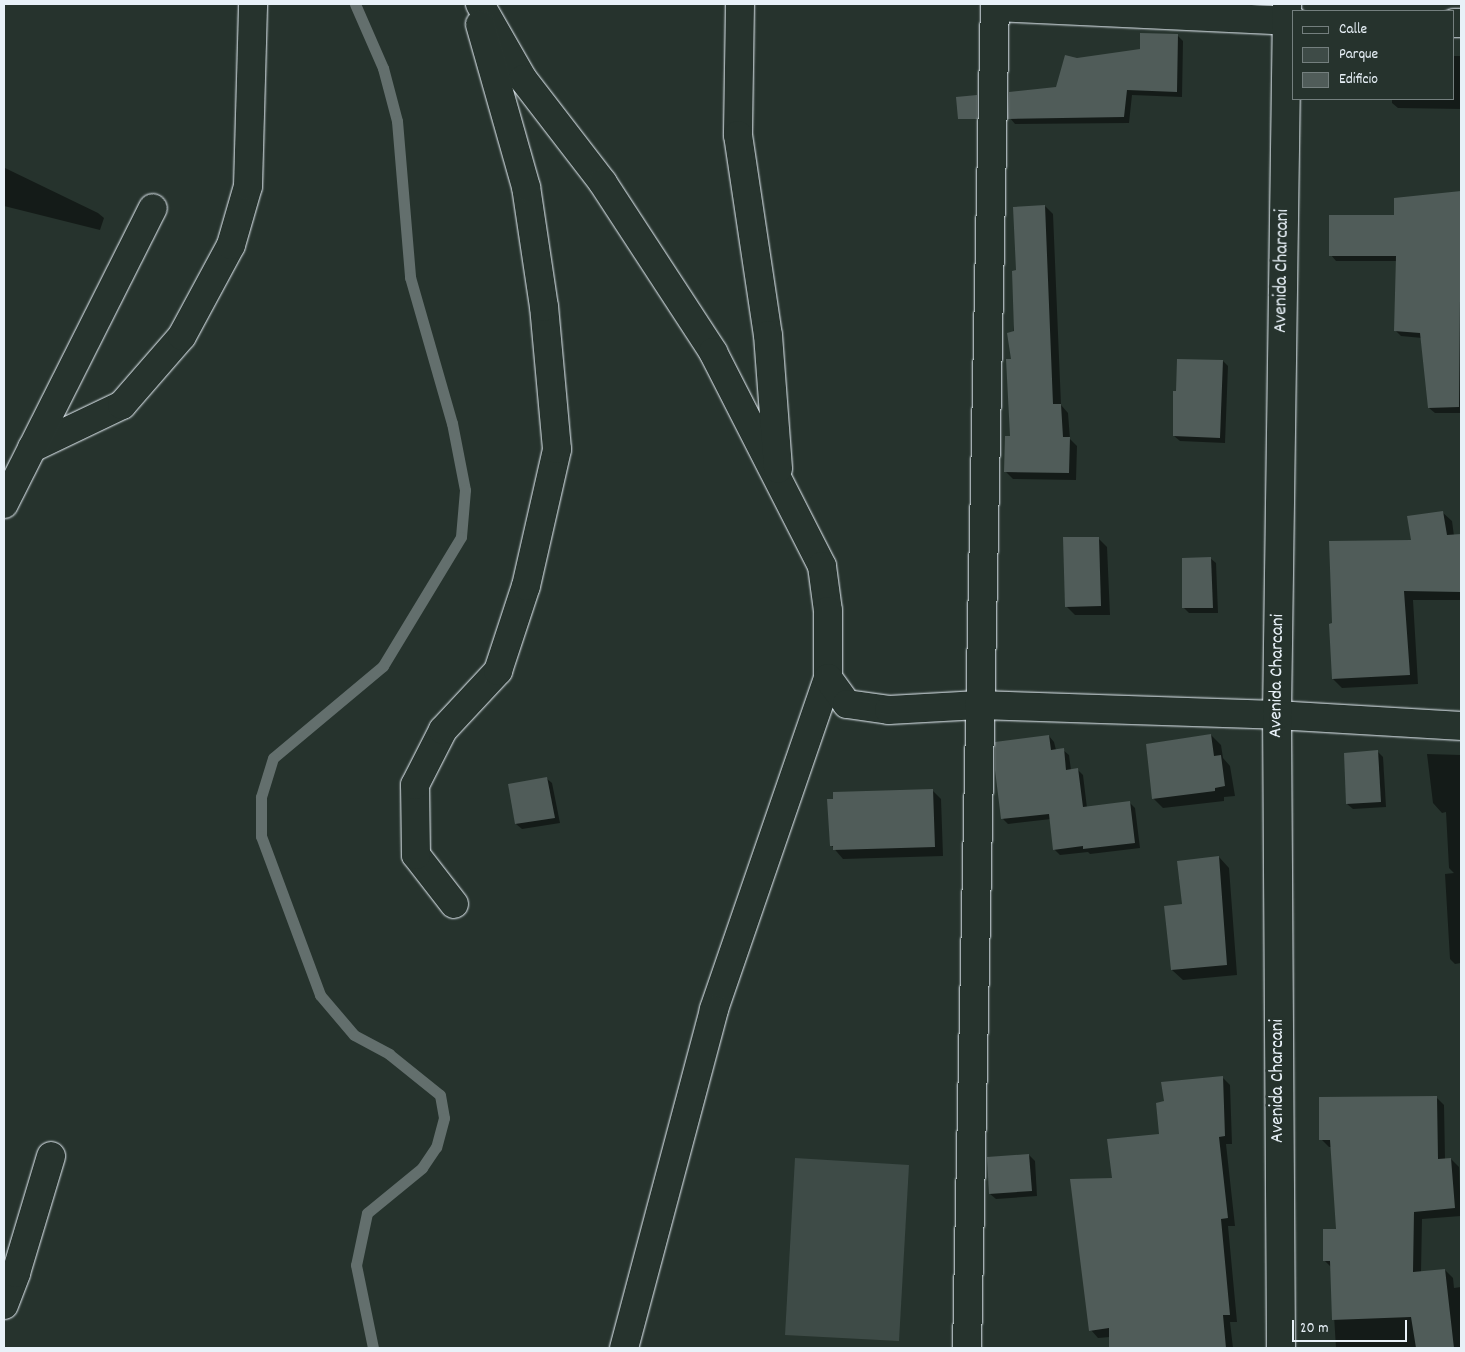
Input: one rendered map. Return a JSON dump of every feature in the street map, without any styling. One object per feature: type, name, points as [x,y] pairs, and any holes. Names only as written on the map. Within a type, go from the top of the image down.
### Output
[{"type":"street","points":[[32,448],[122,405],[182,336],[231,245],[248,186],[253,4]]},
{"type":"street","points":[[454,904],[416,855],[415,785],[443,730],[498,671],[526,586],[556,449],[544,307],[526,187],[475,4]]},
{"type":"street","points":[[480,4],[523,79],[603,183],[713,352],[822,566],[828,611],[828,678],[714,1010],[624,1348]]},
{"type":"street","points":[[740,4],[738,135],[768,335],[779,480]]},
{"type":"street","points":[[967,1348],[995,5],[1289,16]]},
{"type":"street","name":"Avenida Charcani","points":[[1280,1348],[1277,715],[1289,16]]},
{"type":"street","points":[[4,504],[153,208]]},
{"type":"street","points":[[828,678],[847,704],[889,710],[979,706],[1277,715],[1461,726]]},
{"type":"street","points":[[4,1304],[16,1274],[51,1156]]},
{"type":"green space","points":[[795,1158],[909,1165],[899,1341],[785,1335]]},
{"type":"building","points":[[1140,33],[1178,34],[1177,92],[1127,90],[1124,117],[1008,119],[1009,92],[1056,87],[1065,55],[1077,58],[1140,49]]},
{"type":"building","points":[[977,95],[977,119],[958,119],[956,97]]},
{"type":"building","points":[[1461,191],[1459,407],[1428,408],[1420,333],[1394,331],[1396,256],[1329,256],[1329,215],[1394,215],[1394,198]]},
{"type":"building","points":[[1045,205],[1053,404],[1061,404],[1063,437],[1070,437],[1069,473],[1004,472],[1005,436],[1010,436],[1006,359],[1011,359],[1007,333],[1014,331],[1012,271],[1016,270],[1013,207]]},
{"type":"building","points":[[1177,359],[1223,360],[1220,438],[1173,436],[1173,391],[1176,391]]},
{"type":"building","points":[[1443,511],[1447,535],[1461,534],[1461,592],[1404,591],[1410,675],[1332,679],[1329,624],[1332,623],[1329,541],[1411,540],[1407,516]]},
{"type":"building","points":[[1063,537],[1099,537],[1101,606],[1065,607]]},
{"type":"building","points":[[1211,557],[1213,608],[1182,608],[1182,558]]},
{"type":"building","points":[[1211,734],[1214,756],[1221,755],[1225,786],[1215,788],[1215,791],[1152,799],[1146,744]]},
{"type":"building","points":[[1049,735],[1051,750],[1064,748],[1066,770],[1078,768],[1083,807],[1130,801],[1135,843],[1083,849],[1083,846],[1053,850],[1049,814],[1001,819],[995,770],[995,742]]},
{"type":"building","points":[[1378,750],[1381,802],[1346,804],[1344,753]]},
{"type":"building","points":[[547,777],[555,818],[515,824],[508,784]]},
{"type":"building","points":[[933,789],[935,847],[833,850],[833,846],[830,846],[827,799],[833,799],[833,792]]},
{"type":"building","points":[[1219,856],[1227,965],[1171,970],[1164,906],[1182,904],[1177,861]]},
{"type":"building","points":[[1223,1076],[1225,1136],[1219,1137],[1228,1218],[1221,1219],[1230,1315],[1223,1315],[1226,1348],[1109,1348],[1109,1328],[1089,1331],[1070,1179],[1112,1178],[1107,1139],[1159,1134],[1156,1103],[1164,1101],[1161,1082]]},
{"type":"building","points":[[1437,1096],[1438,1159],[1451,1158],[1455,1208],[1414,1212],[1413,1272],[1445,1269],[1454,1348],[1416,1348],[1411,1317],[1332,1320],[1330,1261],[1323,1261],[1323,1229],[1336,1229],[1330,1140],[1319,1140],[1319,1097]]},
{"type":"building","points":[[1029,1154],[1032,1191],[989,1194],[987,1157]]},
{"type":"waterway","points":[[355,4],[383,68],[397,121],[410,277],[452,423],[465,490],[461,537],[383,666],[273,758],[261,797],[261,836],[320,995],[354,1035],[389,1054],[440,1095],[444,1118],[436,1147],[422,1168],[367,1213],[356,1265],[373,1348]]}]
